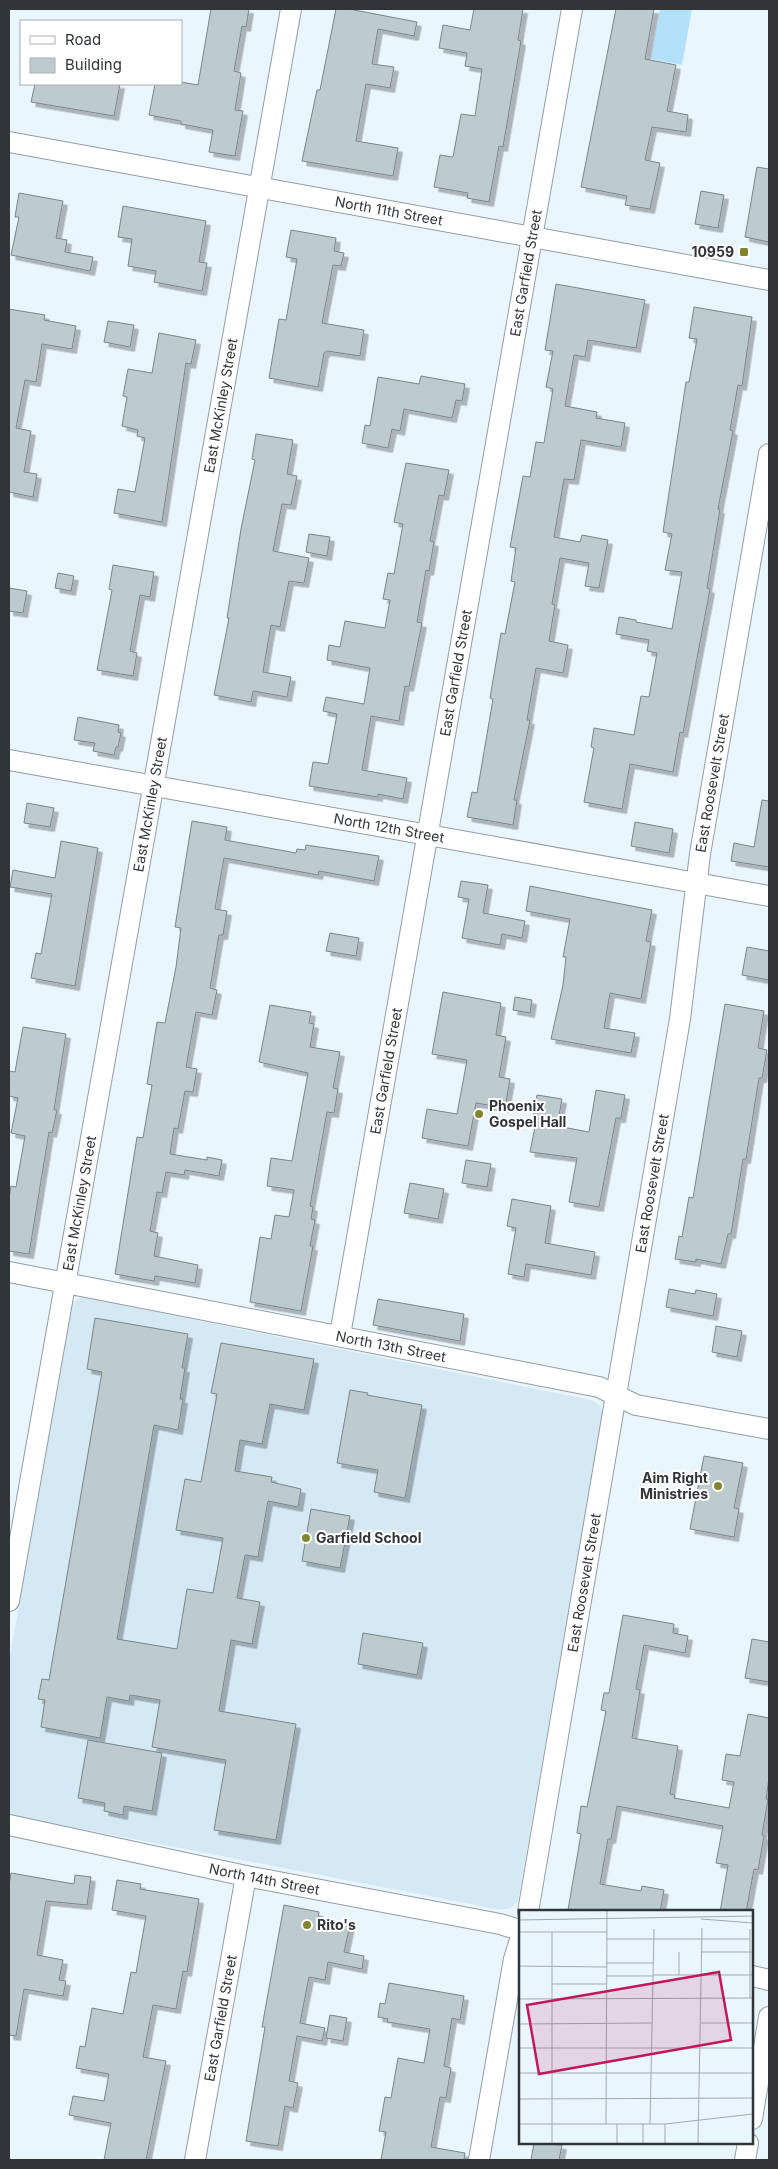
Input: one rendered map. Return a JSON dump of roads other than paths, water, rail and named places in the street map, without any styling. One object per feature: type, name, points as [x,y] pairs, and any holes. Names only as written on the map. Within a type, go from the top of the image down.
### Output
[{"type":"street","name":"East McKinley Street","points":[[9,1601],[67,1283],[152,785],[291,9]]},
{"type":"street","name":"East Garfield Street","points":[[340,1335],[426,834],[572,9]]},
{"type":"street","name":"North 11th Street","points":[[9,142],[769,280]]},
{"type":"street","name":"East Roosevelt Street","points":[[528,1910],[680,1019],[696,882],[769,454]]},
{"type":"street","name":"North 12th Street","points":[[9,760],[769,896]]},
{"type":"street","name":"North 13th Street","points":[[9,1272],[340,1335],[598,1387],[636,1405],[769,1429]]},
{"type":"street","name":"North 14th Street","points":[[9,1825],[246,1876],[380,1900],[500,1924],[519,1930]]},
{"type":"street","name":"East Garfield Street","points":[[195,2160],[246,1876]]},
{"type":"street","points":[[479,2160],[514,1959],[519,1943]]},
{"type":"street","points":[[753,1976],[769,1980]]},
{"type":"street","points":[[753,2113],[769,2017]]},
{"type":"street","points":[[745,2160],[748,2144]]},
{"type":"place","name":"10959","points":[[744,252]]},
{"type":"place","name":"Phoenix Gospel Hall","points":[[479,1114]]},
{"type":"place","name":"Aim Right Ministries","points":[[718,1486]]},
{"type":"place","name":"Garfield School","points":[[306,1538]]},
{"type":"place","name":"Rito's","points":[[307,1925]]}]
